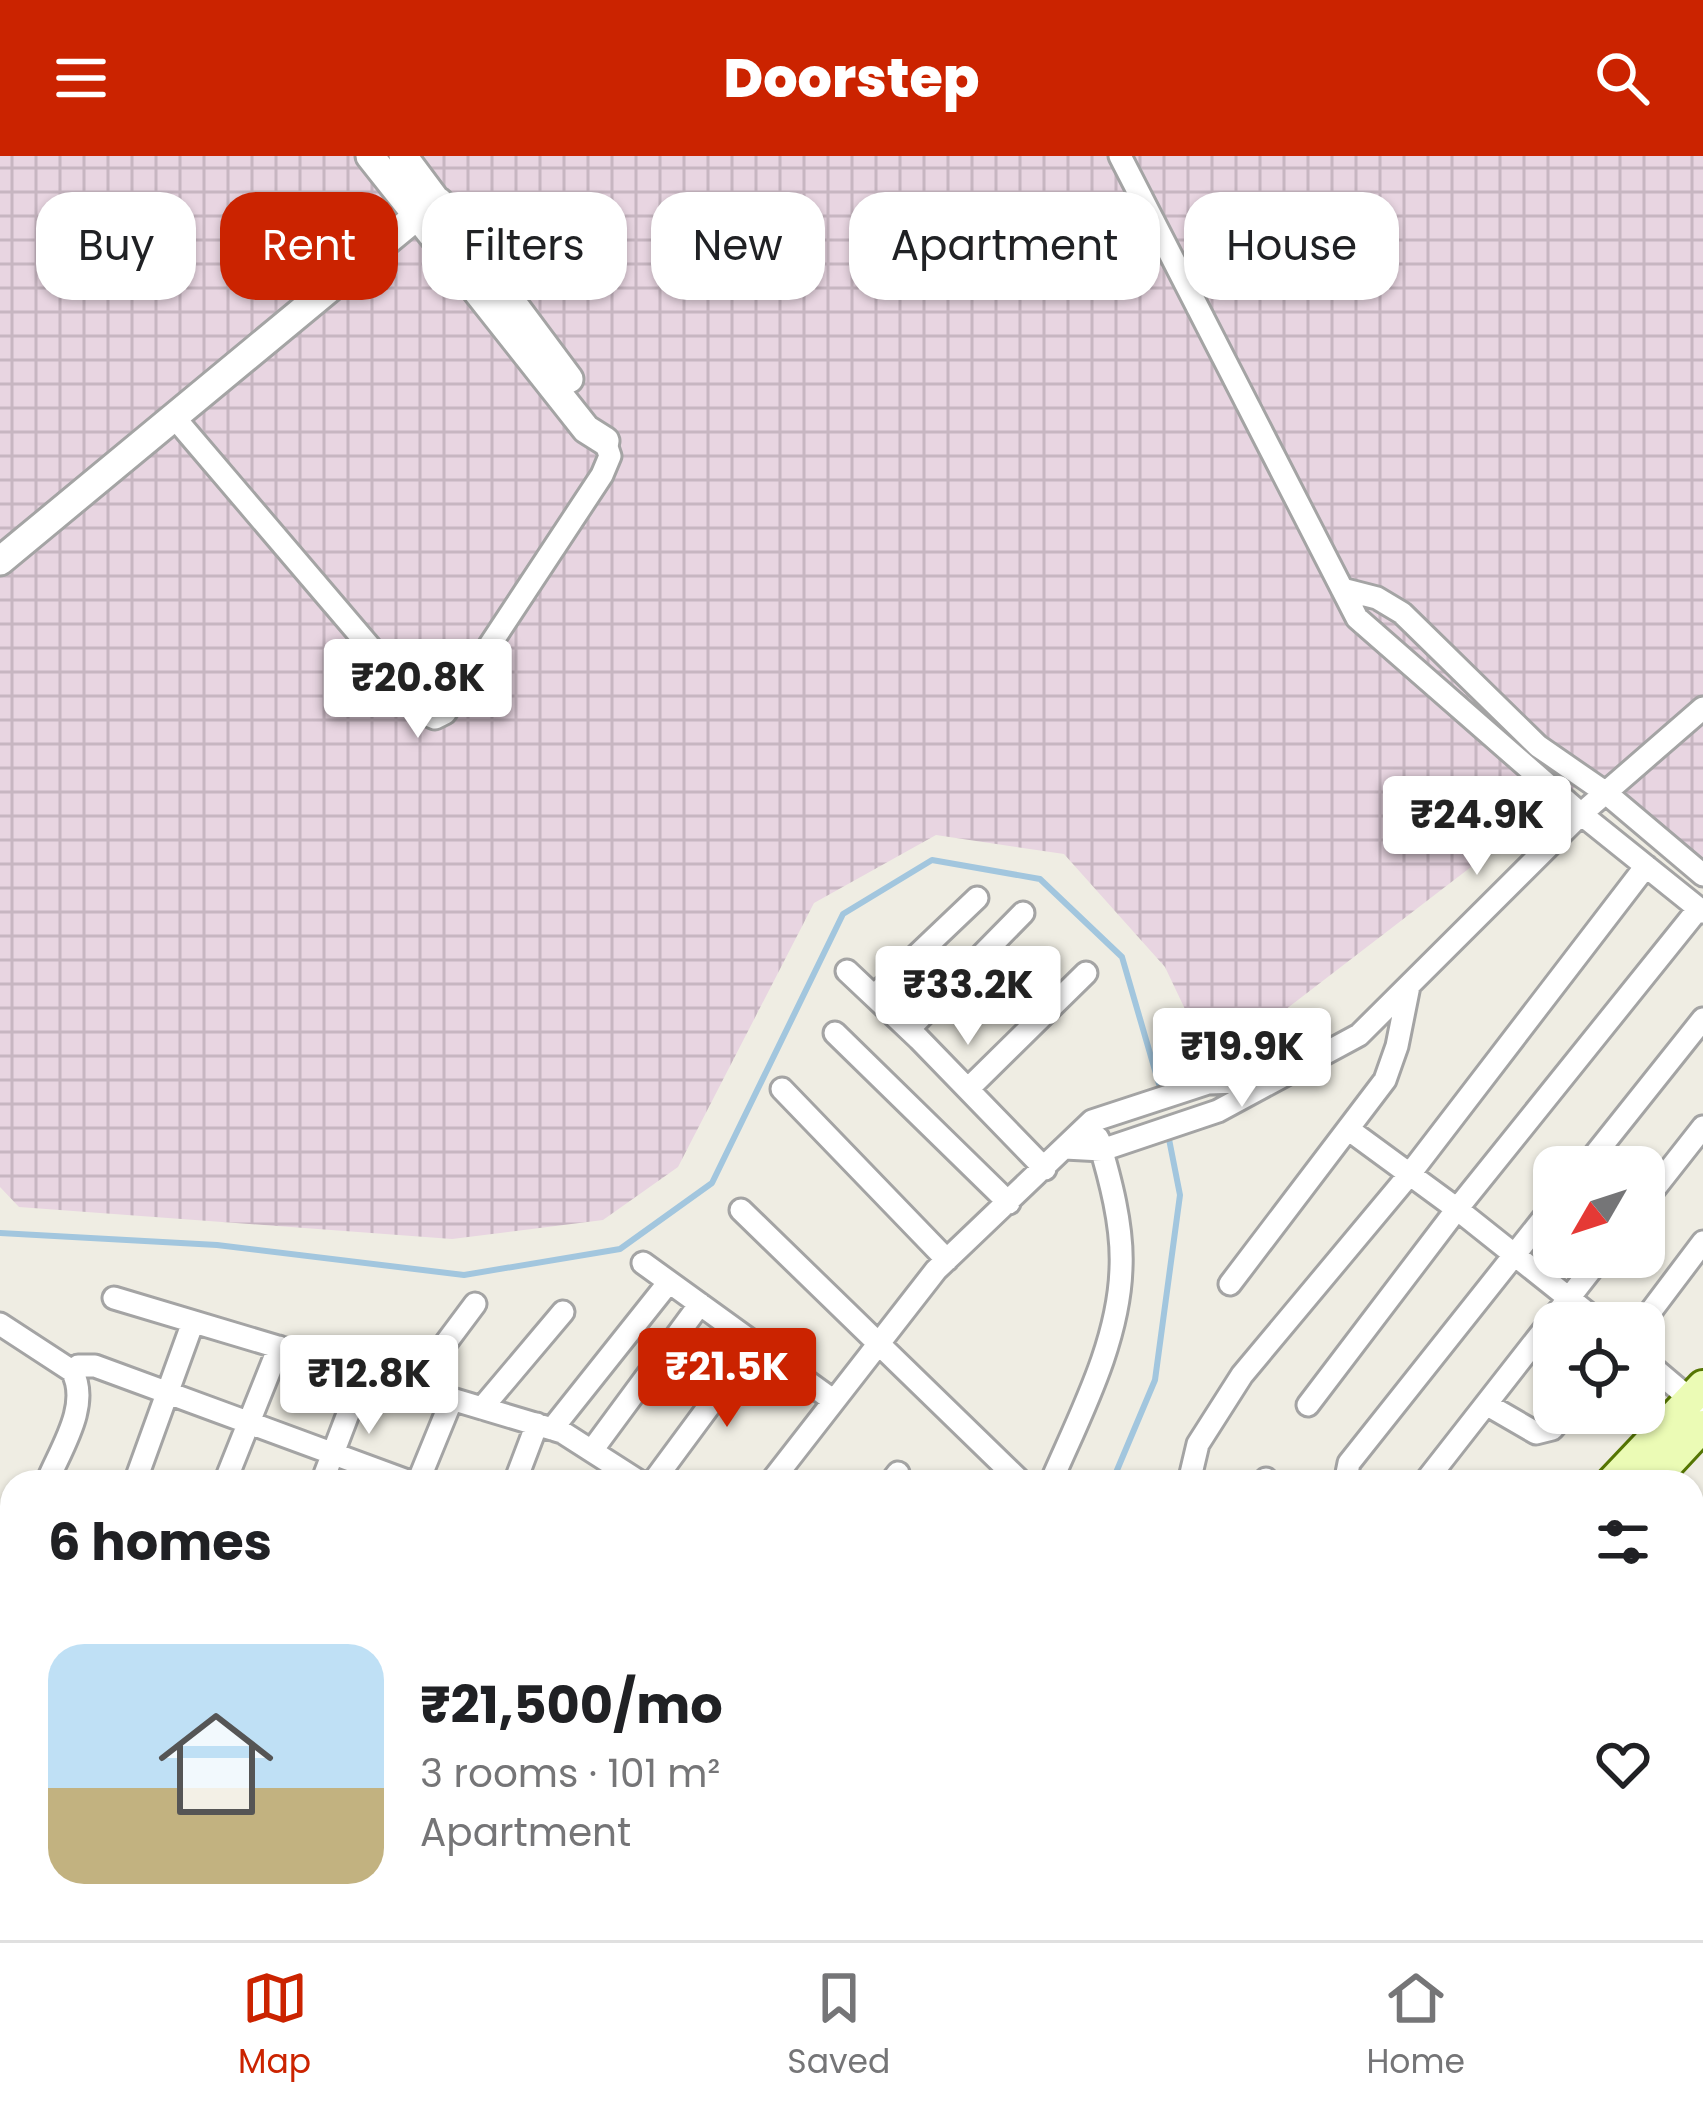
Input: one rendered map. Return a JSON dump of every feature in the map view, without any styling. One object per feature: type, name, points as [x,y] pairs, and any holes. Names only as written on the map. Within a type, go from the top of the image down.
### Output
[{"type":"main road","points":[[1626,1470],[1700,1406]]},
{"type":"main road","points":[[1659,1470],[1700,1406]]},
{"type":"street","points":[[370,156],[422,203]]},
{"type":"street","points":[[403,156],[422,196]]},
{"type":"street","points":[[1120,156],[1357,618],[1581,814],[1701,910],[1457,1210],[1308,1405]]},
{"type":"street","points":[[0,561],[422,213]]},
{"type":"street","points":[[174,417],[435,718],[445,713],[610,456],[598,418],[502,300]]},
{"type":"street","points":[[1342,589],[1378,598],[1402,614],[1538,746],[1606,793],[1703,875]]},
{"type":"street","points":[[1065,1148],[1112,1146],[1217,1112],[1359,1035],[1581,814],[1703,708]]},
{"type":"street","points":[[1192,1470],[1198,1444],[1226,1398],[1409,1175],[1646,866]]},
{"type":"street","points":[[874,996],[977,898]]},
{"type":"street","points":[[909,1029],[1023,913]]},
{"type":"street","points":[[847,971],[1045,1169]]},
{"type":"street","points":[[968,1089],[1086,973]]},
{"type":"street","points":[[1230,1284],[1391,1067],[1408,986]]},
{"type":"street","points":[[1602,1146],[1703,1019]]},
{"type":"street","points":[[835,1033],[1009,1203]]},
{"type":"street","points":[[780,1470],[947,1260],[1092,1120],[1208,1083],[1274,1081]]},
{"type":"street","points":[[782,1090],[947,1260]]},
{"type":"street","points":[[1056,1470],[1094,1384],[1118,1295],[1120,1237],[1112,1146],[1092,1120]]},
{"type":"street","points":[[1665,1175],[1703,1127]]},
{"type":"street","points":[[1348,1129],[1574,1302]]},
{"type":"street","points":[[741,1210],[1008,1470]]},
{"type":"street","points":[[1348,1470],[1533,1231]]},
{"type":"street","points":[[1658,1302],[1703,1242]]},
{"type":"street","points":[[643,1263],[834,1401]]},
{"type":"street","points":[[1434,1470],[1585,1278]]},
{"type":"street","points":[[521,1470],[544,1426],[669,1282]]},
{"type":"street","points":[[114,1298],[544,1426],[593,1448],[623,1470]]},
{"type":"street","points":[[413,1387],[475,1304]]},
{"type":"street","points":[[593,1448],[700,1304]]},
{"type":"street","points":[[482,1408],[563,1312]]},
{"type":"street","points":[[139,1470],[193,1322]]},
{"type":"street","points":[[0,1324],[72,1371],[80,1403],[52,1470]]},
{"type":"street","points":[[662,1470],[755,1344]]},
{"type":"street","points":[[230,1470],[278,1347]]},
{"type":"street","points":[[72,1371],[78,1366],[95,1366],[379,1470]]},
{"type":"street","points":[[326,1470],[364,1372]]},
{"type":"street","points":[[1665,1377],[1700,1406]]},
{"type":"street","points":[[419,1470],[452,1399]]},
{"type":"street","points":[[1486,1404],[1533,1431]]},
{"type":"street","points":[[0,1797],[0,1810]]},
{"type":"shaded area","points":[[0,156],[1703,156],[1703,865],[1592,774],[1212,1066],[1165,967],[1064,854],[936,835],[814,903],[678,1167],[603,1220],[452,1239],[19,1207],[0,1187]]},
{"type":"waterway","points":[[0,1233],[217,1245],[464,1275],[620,1249],[712,1183],[843,914],[932,860],[1040,879],[1122,957],[1161,1091]]},
{"type":"waterway","points":[[1117,1470],[1155,1380],[1180,1195],[1168,1134]]}]
